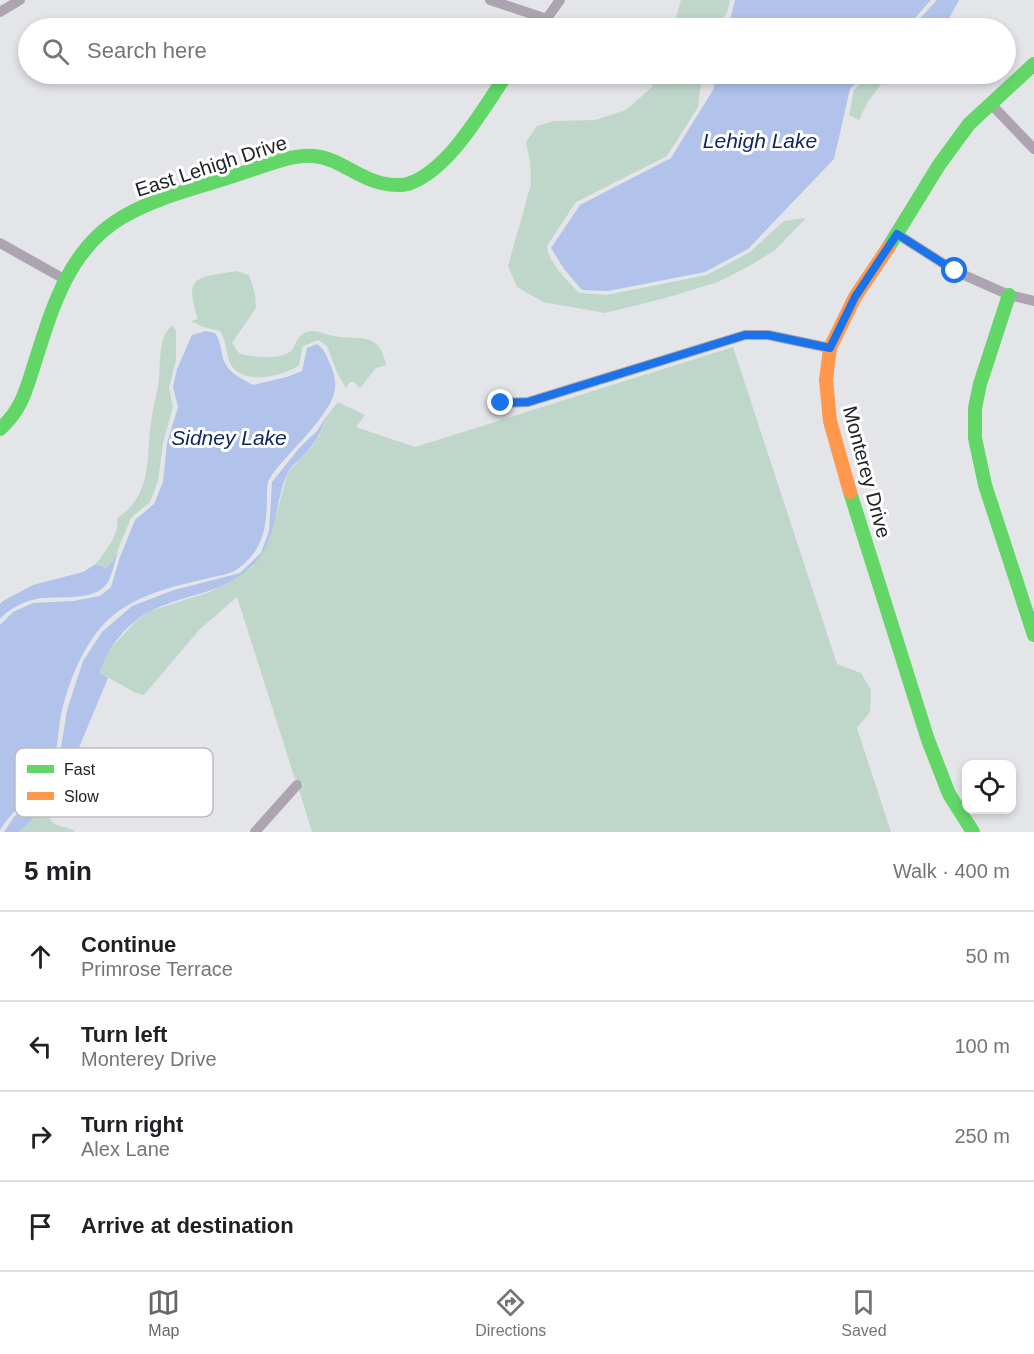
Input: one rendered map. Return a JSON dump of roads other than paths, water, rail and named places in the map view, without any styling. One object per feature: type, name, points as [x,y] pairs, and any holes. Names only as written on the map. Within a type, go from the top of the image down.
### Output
[{"type":"street","points":[[0,12],[20,0]]},
{"type":"street","points":[[490,0],[544,18]]},
{"type":"street","points":[[548,18],[560,0]]},
{"type":"street","name":"Monterey Drive","points":[[1016,80],[1034,64]]},
{"type":"street","name":"East Lehigh Drive","points":[[0,429],[13,417],[24,395],[64,279],[96,237],[120,218],[155,201],[278,162],[315,156],[333,161],[385,185],[408,184],[431,171],[450,152],[500,84]]},
{"type":"street","name":"Monterey Drive","points":[[973,832],[949,794],[928,740],[837,450],[830,421],[826,381],[830,348],[855,297],[939,165],[969,124],[1011,84]]},
{"type":"street","points":[[990,103],[1034,149]]},
{"type":"street","points":[[897,234],[955,271],[1009,295],[1034,302]]},
{"type":"street","points":[[0,243],[64,279]]},
{"type":"street","points":[[1009,295],[980,384],[975,408],[975,438],[985,485],[1031,616],[1034,635]]},
{"type":"street","points":[[501,403],[528,402],[745,335],[768,335],[830,348]]},
{"type":"street","points":[[255,832],[297,785]]},
{"type":"water","points":[[735,0],[931,0],[915,18],[730,18]]},
{"type":"water","points":[[937,0],[959,0],[949,18],[920,18]]},
{"type":"water","name":"Lehigh Lake","points":[[714,84],[855,84],[850,89],[834,159],[748,249],[705,272],[608,291],[582,290],[564,269],[551,248],[580,205],[671,158]]},
{"type":"water","name":"Sidney Lake","points":[[206,331],[215,333],[228,368],[238,377],[253,385],[302,371],[307,348],[317,344],[326,354],[334,375],[335,388],[332,399],[318,422],[269,480],[262,538],[247,561],[232,572],[175,586],[146,596],[119,611],[97,632],[80,659],[68,689],[62,710],[56,748],[15,748],[15,811],[0,830],[0,625],[13,612],[33,603],[73,601],[100,596],[111,587],[135,520],[154,504],[163,482],[167,443],[178,407],[173,387],[177,369],[192,335]]},
{"type":"water","points":[[325,418],[313,444],[287,474],[271,535],[260,558],[226,584],[164,605],[142,616],[126,629],[103,664],[100,673],[108,678],[79,748],[61,748],[67,710],[83,661],[102,632],[132,606],[174,590],[240,573],[261,553],[269,531],[272,482],[301,446],[317,431]]},
{"type":"water","points":[[120,547],[110,579],[98,591],[90,595],[32,600],[14,607],[0,619],[0,604],[3,601],[33,585],[83,572],[96,564],[106,568],[113,561]]},
{"type":"water","points":[[14,817],[35,817],[19,832],[4,832]]}]
